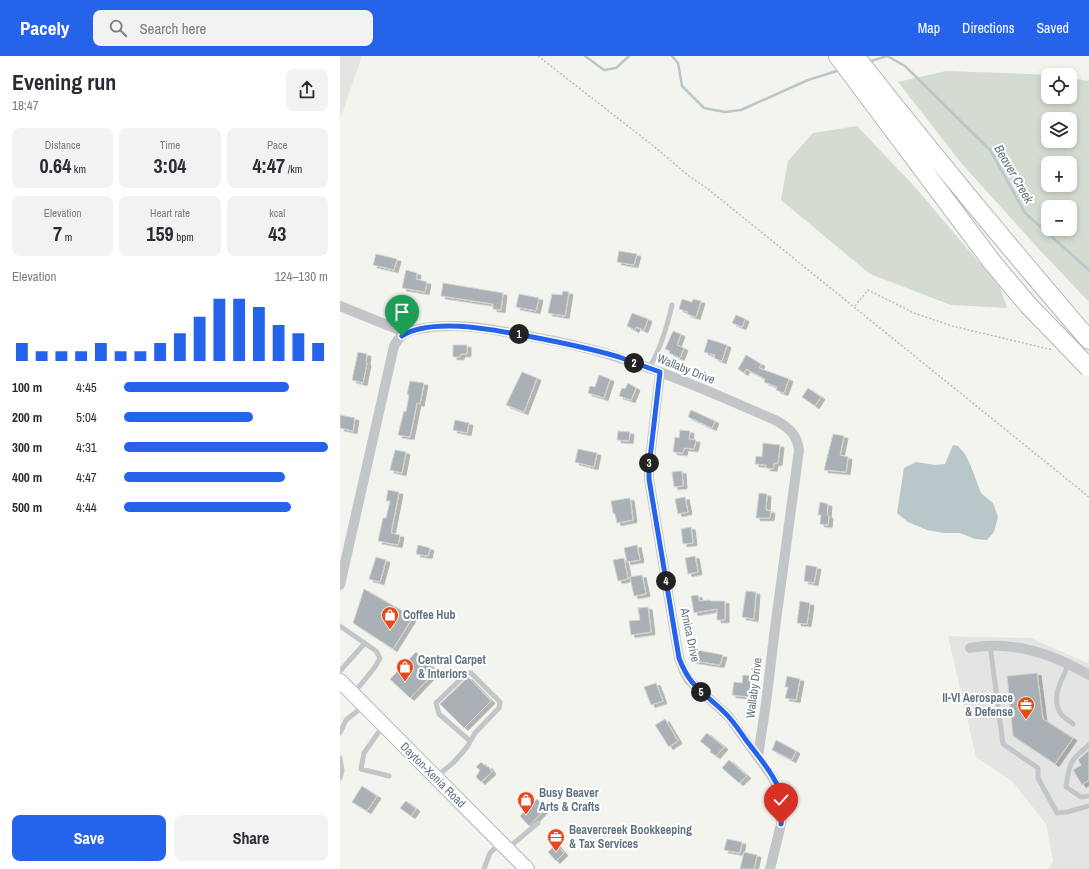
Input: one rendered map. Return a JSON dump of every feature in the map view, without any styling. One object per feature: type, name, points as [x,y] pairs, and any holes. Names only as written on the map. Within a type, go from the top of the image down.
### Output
[{"type":"highway","points":[[838,56],[936,159],[1008,247],[1089,340]]},
{"type":"highway","points":[[855,56],[878,98],[992,262],[1030,306],[1062,347],[1089,368]]},
{"type":"main road","name":"Dayton-Xenia Road","points":[[340,681],[527,869]]},
{"type":"street","points":[[340,306],[407,333]]},
{"type":"street","name":"Wallaby Drive","points":[[407,333],[414,330],[445,326],[467,326],[592,349],[660,372],[775,420],[785,425],[792,432],[798,443],[799,450],[758,756]]},
{"type":"street","points":[[341,580],[394,346],[398,340],[407,333]]},
{"type":"street","name":"Arnica Drive","points":[[660,372],[649,467],[649,479],[679,658],[684,671],[690,680],[729,717],[775,781],[782,799],[782,810],[781,824],[770,869]]},
{"type":"street","points":[[970,648],[990,645],[1029,649],[1069,664],[1089,675]]},
{"type":"lane","points":[[649,368],[655,358],[667,327],[672,305]]},
{"type":"lane","points":[[340,626],[376,651],[380,658],[376,667],[353,694]]},
{"type":"lane","points":[[340,671],[365,643]]},
{"type":"lane","points":[[990,645],[1003,744],[1038,768],[1038,778],[1056,813],[1067,812],[1089,806]]},
{"type":"lane","points":[[1069,664],[1057,691],[1057,702],[1061,714],[1073,724]]},
{"type":"lane","points":[[436,778],[454,762],[470,741],[475,733],[498,708],[500,702],[472,673],[467,673],[436,703],[439,714],[470,741]]},
{"type":"lane","points":[[340,733],[346,720],[364,706]]},
{"type":"lane","points":[[383,725],[364,753],[361,770],[389,776]]},
{"type":"lane","points":[[1089,746],[1077,755],[1070,763],[1066,787],[1081,797],[1089,796]]},
{"type":"lane","points":[[340,758],[342,771],[340,778]]},
{"type":"lane","points":[[484,869],[490,853],[538,823]]},
{"type":"path","points":[[538,56],[855,306],[1089,497]]},
{"type":"path","points":[[855,306],[868,290],[914,312],[952,326],[1062,347]]},
{"type":"shaded area","points":[[340,56],[362,56],[340,119]]},
{"type":"shaded area","points":[[946,71],[1041,74],[1041,104],[1077,104],[1077,79],[1089,81],[1089,302],[1036,246],[962,164],[898,82]]},
{"type":"shaded area","points":[[857,126],[914,186],[1000,287],[1007,308],[951,305],[870,274],[781,200],[788,161],[813,133]]},
{"type":"shaded area","points":[[953,445],[958,446],[965,454],[981,493],[993,503],[998,517],[994,532],[987,540],[975,539],[960,533],[944,533],[927,530],[908,522],[897,513],[904,468],[916,462],[935,465],[945,464]]},
{"type":"shaded area","points":[[948,636],[1031,638],[1087,663],[1089,661],[1089,869],[1049,869],[1053,861],[1046,824],[1012,781],[976,757]]},
{"type":"building","points":[[619,251],[637,254],[634,265],[617,262]]},
{"type":"building","points":[[376,254],[397,259],[394,270],[373,265]]},
{"type":"building","points":[[406,270],[417,273],[416,279],[427,282],[425,292],[402,288]]},
{"type":"building","points":[[443,283],[503,293],[501,310],[493,309],[493,304],[441,296]]},
{"type":"building","points":[[563,291],[569,292],[565,316],[548,313],[552,294],[562,295]]},
{"type":"building","points":[[519,294],[539,298],[536,311],[516,307]]},
{"type":"building","points":[[682,299],[692,302],[693,299],[701,301],[696,317],[679,309]]},
{"type":"building","points":[[632,313],[648,319],[644,330],[636,327],[635,330],[627,326]]},
{"type":"building","points":[[736,315],[745,319],[742,327],[732,323]]},
{"type":"building","points":[[673,331],[681,334],[677,345],[684,348],[680,358],[669,353],[670,351],[665,349]]},
{"type":"building","points":[[708,339],[727,345],[722,361],[714,358],[715,355],[704,352]]},
{"type":"building","points":[[453,345],[467,345],[467,354],[461,354],[460,357],[453,357]]},
{"type":"building","points":[[358,352],[367,354],[367,363],[363,383],[352,380]]},
{"type":"building","points":[[746,355],[761,364],[759,368],[789,379],[784,393],[776,390],[777,387],[764,382],[765,379],[746,369],[744,373],[738,369]]},
{"type":"building","points":[[522,372],[537,378],[524,412],[506,405]]},
{"type":"building","points":[[599,375],[610,379],[604,398],[588,393],[590,386],[595,387]]},
{"type":"building","points":[[410,381],[424,383],[420,404],[417,403],[410,437],[398,435],[404,411],[406,412],[409,395],[407,394]]},
{"type":"building","points":[[628,383],[636,388],[631,400],[619,396],[622,388],[625,389]]},
{"type":"building","points":[[808,388],[821,397],[815,406],[802,397]]},
{"type":"building","points":[[691,410],[715,421],[712,428],[688,417]]},
{"type":"building","points":[[340,415],[355,418],[353,431],[340,428]]},
{"type":"building","points":[[455,420],[469,423],[467,433],[453,430]]},
{"type":"building","points":[[680,430],[690,431],[689,439],[696,440],[694,449],[684,448],[683,453],[673,452],[675,437],[679,438]]},
{"type":"building","points":[[618,431],[630,432],[629,441],[617,440]]},
{"type":"building","points":[[833,434],[844,436],[840,455],[848,457],[846,472],[824,470]]},
{"type":"building","points":[[763,443],[780,445],[778,463],[774,463],[773,469],[766,468],[766,465],[755,464],[756,456],[762,457]]},
{"type":"building","points":[[578,449],[597,453],[594,467],[575,462]]},
{"type":"building","points":[[395,450],[406,452],[402,473],[390,470]]},
{"type":"building","points":[[682,471],[683,486],[674,487],[672,472]]},
{"type":"building","points":[[388,490],[399,492],[391,533],[400,535],[398,545],[378,541],[383,518],[386,518],[390,501],[386,501]]},
{"type":"building","points":[[759,493],[767,494],[766,510],[771,511],[770,518],[756,518]]},
{"type":"building","points":[[685,497],[688,512],[678,514],[675,499]]},
{"type":"building","points":[[630,498],[633,520],[617,523],[615,514],[613,513],[611,501]]},
{"type":"building","points":[[820,502],[828,504],[828,525],[820,524],[821,515],[818,515]]},
{"type":"building","points":[[691,527],[693,543],[683,544],[681,529]]},
{"type":"building","points":[[418,545],[430,548],[428,556],[416,554]]},
{"type":"building","points":[[637,545],[640,560],[627,562],[624,548]]},
{"type":"building","points":[[695,556],[698,572],[688,574],[685,558]]},
{"type":"building","points":[[376,557],[386,560],[380,582],[369,579]]},
{"type":"building","points":[[624,558],[628,579],[618,581],[613,560]]},
{"type":"building","points":[[806,565],[817,567],[814,583],[804,581]]},
{"type":"building","points":[[642,575],[646,594],[634,596],[630,577]]},
{"type":"building","points":[[364,589],[413,617],[393,649],[353,623]]},
{"type":"building","points":[[746,591],[756,592],[754,619],[742,617]]},
{"type":"building","points":[[698,595],[699,601],[725,601],[725,620],[717,620],[717,609],[694,613],[691,596]]},
{"type":"building","points":[[800,601],[810,603],[807,624],[797,623]]},
{"type":"building","points":[[648,607],[651,632],[631,635],[629,621],[640,620],[638,608]]},
{"type":"building","points":[[692,649],[723,655],[720,665],[689,660]]},
{"type":"building","points":[[416,652],[436,671],[410,698],[390,679]]},
{"type":"building","points":[[1037,673],[1043,719],[1073,738],[1055,764],[1013,736],[1007,676]]},
{"type":"building","points":[[743,675],[752,676],[749,697],[732,695],[734,682],[742,683]]},
{"type":"building","points":[[787,676],[800,679],[796,700],[785,698],[788,687],[785,687]]},
{"type":"building","points":[[468,677],[491,701],[464,728],[440,704]]},
{"type":"building","points":[[656,683],[663,701],[651,705],[644,687]]},
{"type":"building","points":[[665,719],[678,741],[669,747],[655,725]]},
{"type":"building","points":[[707,733],[724,747],[716,756],[700,741]]},
{"type":"building","points":[[776,740],[796,751],[792,760],[772,750]]},
{"type":"building","points":[[1089,750],[1089,780],[1082,785],[1073,770],[1081,765],[1078,760]]},
{"type":"building","points":[[729,760],[747,776],[739,783],[722,768]]},
{"type":"building","points":[[481,762],[487,767],[488,766],[492,772],[481,782],[476,777],[480,770],[476,767]]},
{"type":"building","points":[[362,786],[377,796],[367,811],[352,802]]},
{"type":"building","points":[[537,799],[546,808],[529,826],[520,816]]},
{"type":"building","points":[[406,801],[416,809],[411,816],[400,808]]},
{"type":"building","points":[[727,839],[742,842],[740,853],[724,850]]},
{"type":"building","points":[[556,844],[564,853],[556,861],[548,852]]},
{"type":"building","points":[[744,852],[757,855],[754,869],[740,869]]},
{"type":"waterway","name":"Beaver Creek","points":[[585,56],[604,70],[616,68],[629,56]]},
{"type":"waterway","name":"Beaver Creek","points":[[672,56],[678,63],[682,86],[704,108],[725,112],[741,110],[808,80],[840,70]]},
{"type":"waterway","name":"Beaver Creek","points":[[887,56],[905,66],[990,150],[1025,213],[1089,270]]},
{"type":"waterway","name":"Beaver Creek","points":[[868,62],[887,56]]},
{"type":"place","name":"Coffee Hub","points":[[390,630]]},
{"type":"place","name":"Central Carpet & Interiors","points":[[405,682]]},
{"type":"place","name":"II-VI Aerospace & Defense","points":[[1026,720]]},
{"type":"place","name":"Busy Beaver Arts & Crafts","points":[[526,815]]},
{"type":"place","name":"Beavercreek Bookkeeping & Tax Services","points":[[556,852]]},
{"type":"route","points":[[402,336],[414,330],[445,326],[467,326],[489,329],[592,349],[660,372],[649,467],[649,479],[679,658],[684,671],[690,680],[729,717],[775,781],[781,794],[783,804],[781,824]]}]
